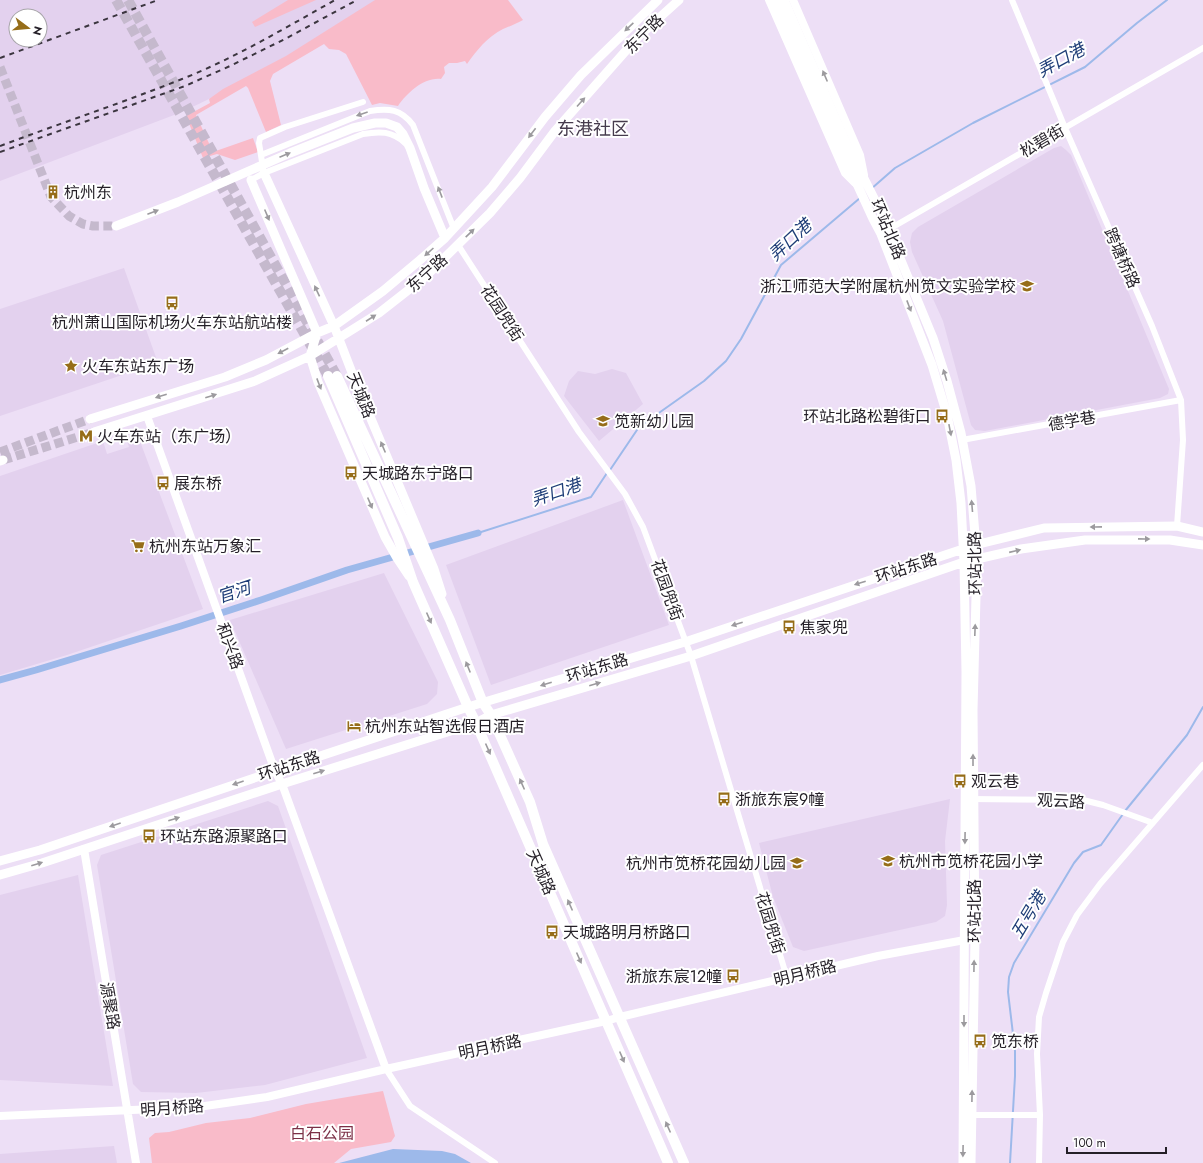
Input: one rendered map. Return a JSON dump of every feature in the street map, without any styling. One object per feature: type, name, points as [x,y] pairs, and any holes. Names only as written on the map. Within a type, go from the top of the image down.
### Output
[{"type":"main road","name":"东宁路","points":[[90,419],[225,377],[266,360],[317,333],[334,326],[383,291],[454,229],[492,187],[545,117],[581,75],[658,0]]},
{"type":"main road","name":"东宁路","points":[[94,432],[255,381],[310,356],[379,313],[425,277],[490,213],[520,178],[555,131],[638,37],[679,0]]},
{"type":"main road","name":"环站北路","points":[[777,0],[873,219],[885,231],[933,338],[962,440],[971,486],[977,559],[964,940],[972,1115],[963,1163]]},
{"type":"main road","name":"环站北路","points":[[784,0],[847,145],[881,212],[885,231],[932,365],[947,415],[956,460],[964,549],[969,799],[975,938],[971,1163]]},
{"type":"main road","points":[[116,226],[178,202],[290,153],[354,128],[376,123],[386,123],[397,127],[404,134],[445,238]]},
{"type":"main road","name":"天城路","points":[[264,173],[334,326],[483,703],[491,715],[530,802],[543,844],[684,1163]]},
{"type":"main road","points":[[251,180],[317,333],[310,356]]},
{"type":"main road","name":"天城路","points":[[310,356],[318,382],[394,542],[408,568],[668,1163]]},
{"type":"main road","name":"天城路","points":[[413,582],[396,558],[394,542],[332,376],[416,536]]},
{"type":"main road","name":"环站东路","points":[[0,862],[468,707],[685,642],[976,544],[1044,528],[1176,526],[1203,532]]},
{"type":"main road","name":"环站东路","points":[[0,876],[282,784],[476,724],[491,715],[691,656],[964,562],[1021,549],[1085,540],[1170,540],[1203,546]]},
{"type":"street","points":[[769,0],[845,173],[858,186]]},
{"type":"street","points":[[793,0],[860,155],[865,178]]},
{"type":"street","name":"跨塘桥路","points":[[1012,0],[1065,128],[1152,326],[1181,400],[1183,440],[1176,526]]},
{"type":"street","name":"松碧街","points":[[885,231],[1203,48]]},
{"type":"street","points":[[264,173],[259,143],[260,138],[285,127],[364,102]]},
{"type":"street","points":[[261,155],[370,111],[384,109],[396,112],[406,117],[413,125],[454,229]]},
{"type":"street","points":[[251,180],[264,173],[363,134],[376,132],[397,136],[410,148]]},
{"type":"street","name":"花园兜街","points":[[458,245],[579,432],[624,494],[643,528],[691,656],[787,978]]},
{"type":"street","name":"德学巷","points":[[962,440],[1181,400]]},
{"type":"street","name":"和兴路","points":[[147,416],[275,771],[282,784],[386,1069]]},
{"type":"street","points":[[1039,1163],[1040,1114],[1037,1054],[1039,1017],[1063,942],[1077,915],[1100,884],[1203,765]]},
{"type":"street","name":"观云路","points":[[969,799],[1083,800],[1104,805],[1153,824]]},
{"type":"street","name":"源聚路","points":[[84,849],[136,1163]]},
{"type":"street","name":"明月桥路","points":[[0,1116],[198,1107],[267,1097],[386,1069],[606,1021],[878,956],[975,938]]},
{"type":"street","points":[[386,1069],[410,1106],[495,1163]]},
{"type":"street","points":[[972,1115],[1040,1114]]},
{"type":"street","points":[[480,1163],[484,1156]]},
{"type":"shaded area","points":[[0,0],[396,0],[209,99],[182,112],[0,181]]},
{"type":"shaded area","name":"浙江师范大学附属杭州笕文实验学校","points":[[1061,146],[1071,155],[1169,389],[1168,394],[1160,398],[985,431],[975,430],[971,425],[943,321],[912,252],[910,242],[912,233],[918,227],[1054,148]]},
{"type":"shaded area","name":"火车东站东广场","points":[[124,268],[158,363],[0,416],[0,309]]},
{"type":"shaded area","name":"笕新幼儿园","points":[[612,369],[626,373],[643,404],[599,441],[564,396],[569,381],[578,371],[595,374]]},
{"type":"shaded area","name":"杭州东站万象汇","points":[[133,434],[141,444],[203,609],[67,655],[0,675],[0,476],[103,441],[107,454],[129,447],[125,435]]},
{"type":"shaded area","points":[[623,500],[669,625],[491,685],[446,565]]},
{"type":"shaded area","points":[[384,573],[438,682],[437,694],[427,704],[286,749],[230,620]]},
{"type":"shaded area","name":"杭州市笕桥花园小学","points":[[950,799],[945,841],[947,905],[945,916],[936,922],[804,951],[793,947],[773,897],[759,843]]},
{"type":"shaded area","points":[[268,801],[278,806],[367,1058],[265,1085],[196,1093],[141,1092],[133,1084],[97,865],[101,855]]},
{"type":"shaded area","points":[[78,875],[113,1086],[0,1080],[0,895]]},
{"type":"shaded area","points":[[114,1146],[117,1163],[0,1163],[0,1154]]},
{"type":"green space","points":[[288,0],[316,0],[255,27],[252,22]]},
{"type":"green space","points":[[375,0],[508,0],[523,20],[497,32],[487,40],[467,64],[465,61],[449,63],[444,67],[445,73],[441,79],[435,79],[422,83],[411,91],[398,106],[380,103],[372,105],[346,54],[339,50],[329,49],[324,44],[273,74],[270,81],[281,125],[266,132],[246,86],[196,115],[213,152],[253,138],[258,152],[235,160],[217,154],[203,158],[186,116],[210,103],[209,99],[223,89],[286,56]]},
{"type":"green space","name":"白石公园","points":[[383,1091],[395,1136],[391,1142],[351,1149],[334,1163],[152,1163],[149,1138],[155,1133],[169,1132],[206,1123],[250,1118],[306,1104]]},
{"type":"water","points":[[393,1149],[442,1151],[455,1154],[471,1163],[339,1163]]},
{"type":"waterway","name":"弄口港","points":[[871,189],[895,168],[973,123],[1085,67],[1167,0]]},
{"type":"waterway","name":"弄口港","points":[[610,470],[639,427],[704,381],[726,361],[741,339],[781,265],[860,198]]},
{"type":"waterway","name":"弄口港","points":[[478,533],[591,497],[607,473]]},
{"type":"waterway","name":"官河","points":[[0,680],[181,626],[347,570],[478,533]]},
{"type":"waterway","name":"五号港","points":[[1125,811],[1187,735],[1203,707]]},
{"type":"waterway","name":"五号港","points":[[1010,1163],[1015,1051],[1008,992],[1009,977],[1014,963],[1074,863],[1083,852],[1101,845],[1123,814]]},
{"type":"tunnel","points":[[116,0],[328,376]]},
{"type":"tunnel","points":[[128,0],[337,376]]},
{"type":"tunnel","points":[[0,67],[51,197],[69,216],[83,224],[93,226],[116,226]]},
{"type":"tunnel","points":[[0,452],[90,419]]},
{"type":"tunnel","points":[[3,460],[94,432]]},
{"type":"railway","points":[[0,58],[158,0]]},
{"type":"railway","points":[[0,146],[202,71],[260,42],[335,0]]},
{"type":"railway","points":[[0,152],[185,86],[285,39],[357,0]]},
{"type":"place","name":"杭州东","points":[[53,192]]},
{"type":"place","name":"浙江师范大学附属杭州笕文实验学校","points":[[1027,286]]},
{"type":"place","name":"杭州萧山国际机场火车东站航站楼","points":[[172,303]]},
{"type":"place","name":"火车东站东广场","points":[[71,366]]},
{"type":"place","name":"环站北路松碧街口","points":[[942,416]]},
{"type":"place","name":"笕新幼儿园","points":[[603,421]]},
{"type":"place","name":"火车东站（东广场）","points":[[86,436]]},
{"type":"place","name":"天城路东宁路口","points":[[351,473]]},
{"type":"place","name":"展东桥","points":[[163,483]]},
{"type":"place","name":"杭州东站万象汇","points":[[138,546]]},
{"type":"place","name":"焦家兜","points":[[789,627]]},
{"type":"place","name":"杭州东站智选假日酒店","points":[[354,726]]},
{"type":"place","name":"观云巷","points":[[960,781]]},
{"type":"place","name":"浙旅东宸9幢","points":[[724,799]]},
{"type":"place","name":"环站东路源聚路口","points":[[149,836]]},
{"type":"place","name":"杭州市笕桥花园小学","points":[[888,861]]},
{"type":"place","name":"杭州市笕桥花园幼儿园","points":[[797,863]]},
{"type":"place","name":"天城路明月桥路口","points":[[552,932]]},
{"type":"place","name":"浙旅东宸12幢","points":[[733,976]]},
{"type":"place","name":"笕东桥","points":[[980,1041]]},
{"type":"district","name":"东港社区","points":[[593,129]]}]
